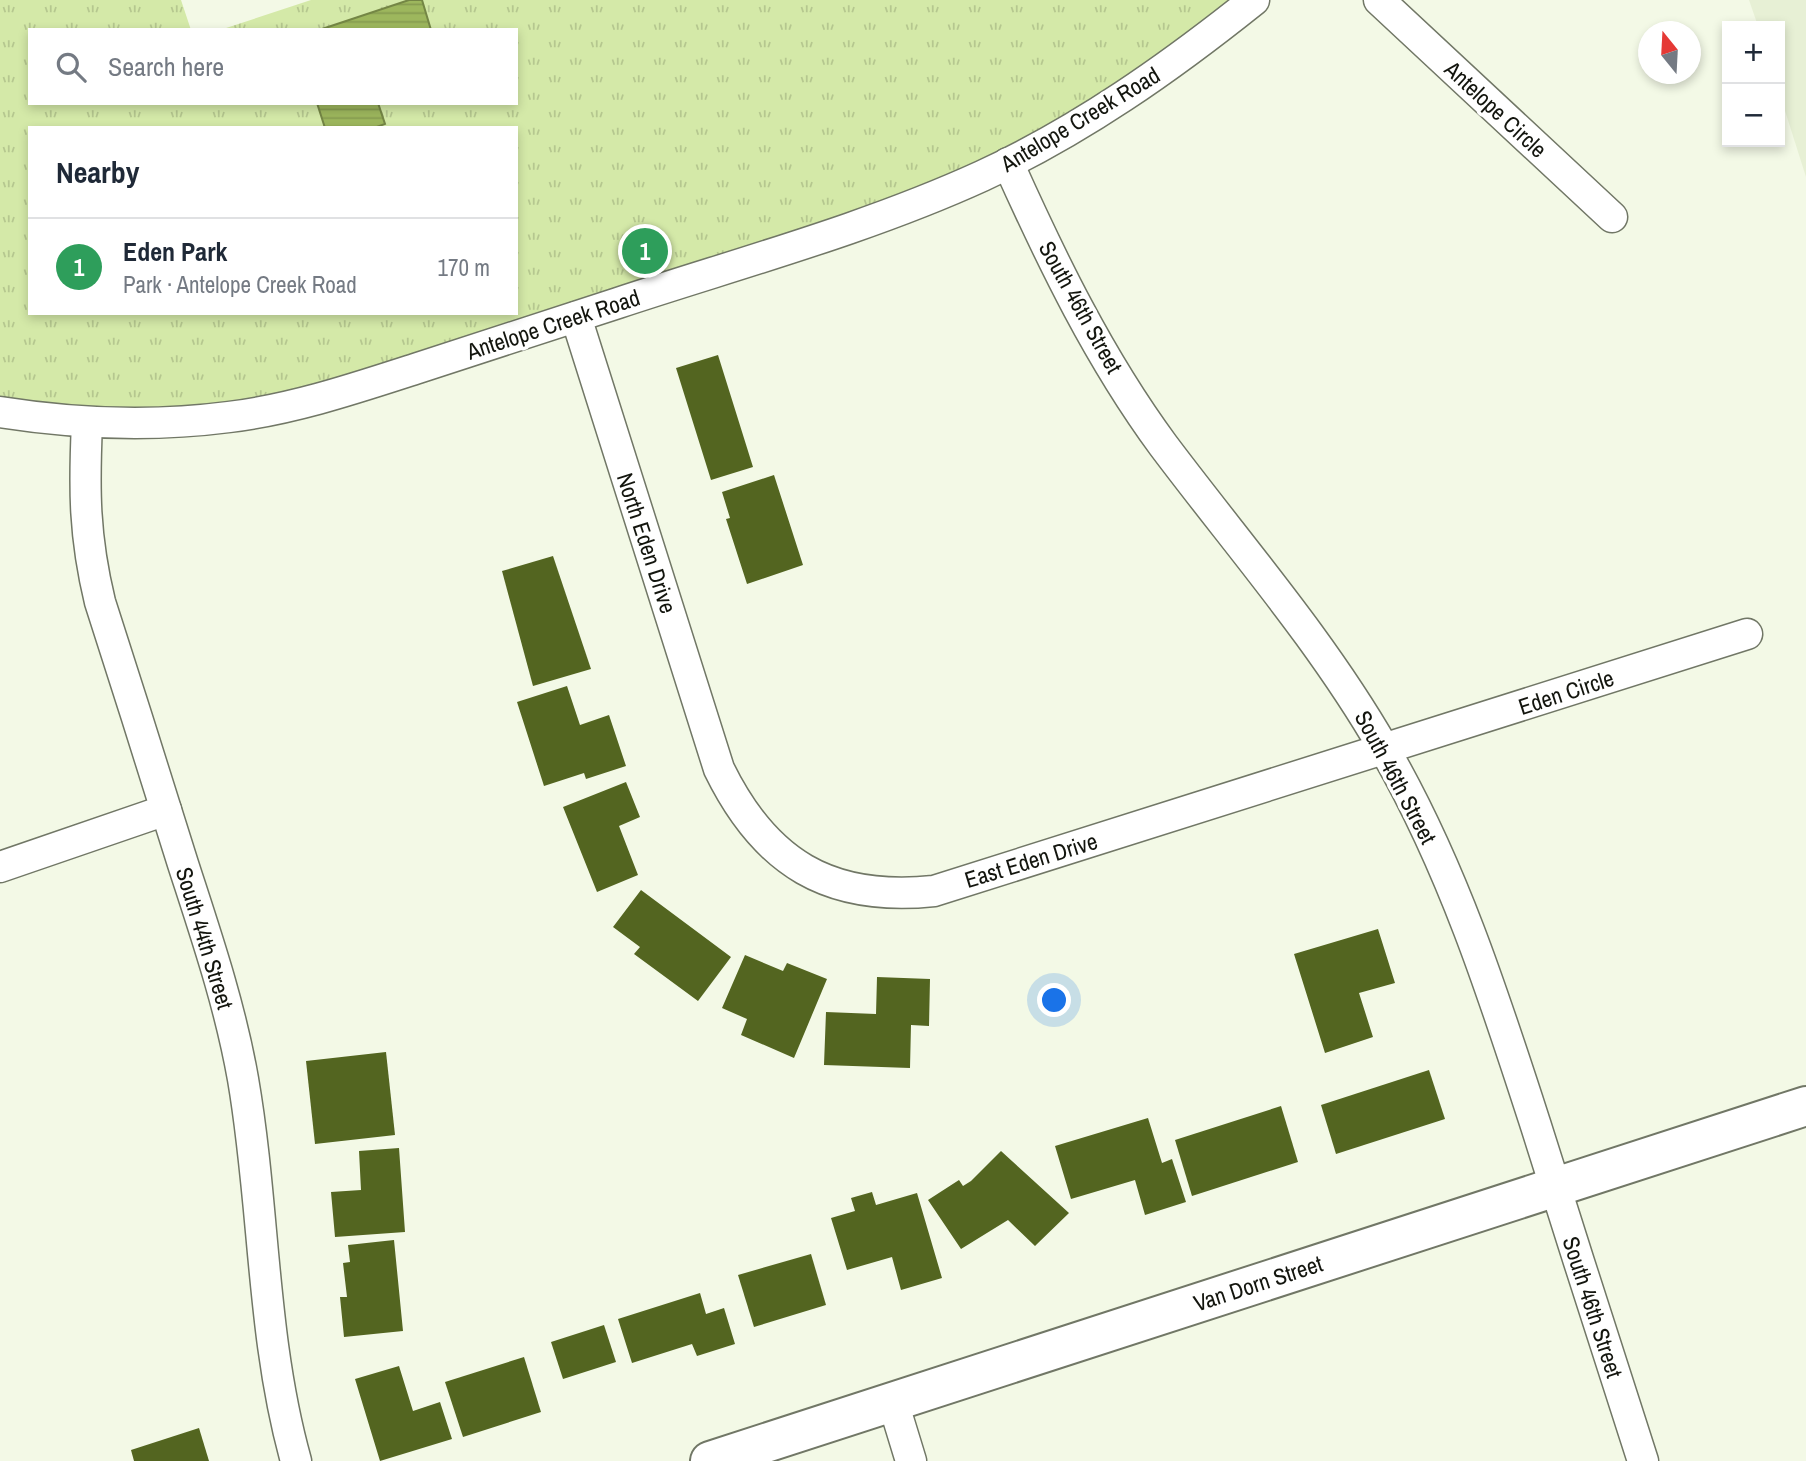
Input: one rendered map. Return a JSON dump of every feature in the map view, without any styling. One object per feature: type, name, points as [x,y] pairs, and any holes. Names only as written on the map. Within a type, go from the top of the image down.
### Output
[{"type":"main road","name":"Van Dorn Street","points":[[710,1461],[1806,1106]]},
{"type":"street","name":"Antelope Creek Road","points":[[0,412],[87,423],[157,424],[230,417],[311,402],[576,317],[903,209],[1008,163],[1100,113],[1186,55],[1254,0]]},
{"type":"street","name":"Antelope Circle","points":[[1379,0],[1612,217]]},
{"type":"street","name":"South 46th Street","points":[[1008,163],[1050,257],[1100,348],[1161,442],[1294,610],[1384,750],[1432,841],[1468,927],[1643,1461]]},
{"type":"street","name":"North Eden Drive","points":[[576,317],[719,769]]},
{"type":"street","name":"South 44th Street","points":[[87,423],[84,503],[88,553],[100,602],[222,988],[243,1077],[255,1158],[268,1325],[286,1426],[296,1461]]},
{"type":"street","name":"Eden Circle","points":[[1384,750],[1747,634]]},
{"type":"street","name":"East Eden Drive","points":[[719,769],[737,805],[762,838],[794,864],[850,888],[902,894],[934,891],[1384,750]]},
{"type":"street","points":[[0,867],[16,859],[166,810]]},
{"type":"street","points":[[893,1402],[911,1461]]},
{"type":"shaded area","points":[[409,0],[422,0],[430,28],[325,28]]},
{"type":"shaded area","points":[[1749,0],[1806,0],[1806,177],[1785,111],[1785,21],[1756,21]]},
{"type":"shaded area","points":[[318,105],[379,105],[385,124],[380,126],[324,126]]},
{"type":"green space","points":[[0,0],[181,0],[190,28],[28,28],[28,105],[518,105],[518,28],[226,28],[311,0],[1254,0],[1008,163],[230,417],[0,412]]},
{"type":"building","points":[[718,355],[753,467],[711,480],[676,368]]},
{"type":"building","points":[[774,475],[803,565],[747,584],[726,519],[730,518],[722,492]]},
{"type":"building","points":[[553,556],[591,669],[533,686],[502,571]]},
{"type":"building","points":[[567,686],[580,725],[609,715],[626,766],[586,779],[584,773],[544,786],[517,702]]},
{"type":"building","points":[[626,782],[640,817],[619,826],[638,875],[597,892],[563,807]]},
{"type":"building","points":[[641,890],[731,957],[698,1001],[634,954],[640,947],[613,927]]},
{"type":"building","points":[[1378,929],[1395,983],[1359,993],[1373,1037],[1325,1053],[1294,954]]},
{"type":"building","points":[[745,955],[783,971],[787,963],[827,979],[794,1058],[741,1035],[747,1019],[722,1008]]},
{"type":"building","points":[[877,977],[930,979],[929,1026],[911,1025],[910,1068],[824,1065],[826,1012],[876,1014]]},
{"type":"building","points":[[386,1052],[395,1135],[315,1144],[306,1061]]},
{"type":"building","points":[[1429,1070],[1445,1119],[1336,1154],[1321,1105]]},
{"type":"building","points":[[1281,1106],[1298,1162],[1192,1196],[1175,1140]]},
{"type":"building","points":[[1148,1118],[1162,1163],[1172,1159],[1186,1202],[1145,1215],[1135,1180],[1071,1199],[1055,1146]]},
{"type":"building","points":[[399,1148],[405,1232],[335,1237],[331,1192],[361,1190],[359,1151]]},
{"type":"building","points":[[1001,1151],[1069,1213],[1035,1246],[1008,1220],[961,1249],[928,1200],[959,1180],[963,1186],[971,1181]]},
{"type":"building","points":[[872,1192],[876,1205],[917,1193],[942,1278],[901,1290],[892,1257],[847,1270],[831,1218],[855,1211],[851,1198]]},
{"type":"building","points":[[394,1240],[403,1331],[344,1337],[340,1297],[347,1297],[343,1263],[350,1262],[348,1245]]},
{"type":"building","points":[[811,1254],[826,1305],[754,1327],[738,1275]]},
{"type":"building","points":[[700,1293],[706,1314],[724,1308],[735,1344],[697,1356],[692,1344],[632,1363],[618,1319]]},
{"type":"building","points":[[604,1325],[616,1362],[563,1379],[551,1342]]},
{"type":"building","points":[[524,1357],[541,1412],[463,1437],[445,1382]]},
{"type":"building","points":[[399,1366],[413,1411],[440,1402],[452,1439],[380,1461],[355,1379]]},
{"type":"building","points":[[199,1428],[209,1461],[134,1461],[131,1450]]},
{"type":"place","name":"Eden Park","points":[[645,251]]}]
